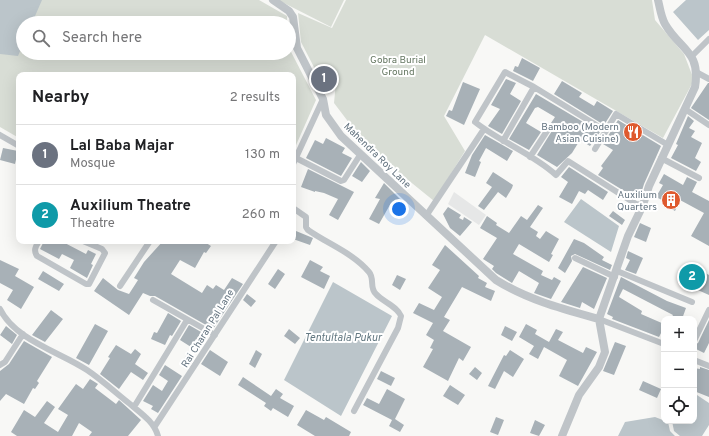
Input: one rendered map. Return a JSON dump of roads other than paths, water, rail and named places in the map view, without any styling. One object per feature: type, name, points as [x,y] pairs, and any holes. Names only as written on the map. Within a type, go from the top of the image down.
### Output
[{"type":"street","name":"Mahendra Roy Lane","points":[[273,0],[289,11],[292,16]]},
{"type":"street","points":[[562,436],[579,394],[599,367],[605,352],[599,320],[631,230],[643,205],[649,186],[696,87],[696,72],[692,56],[666,26],[658,0]]},
{"type":"street","points":[[692,56],[709,39]]},
{"type":"street","name":"Mahendra Roy Lane","points":[[296,40],[297,48],[323,99],[326,116],[341,136],[496,280],[513,290],[544,303],[599,320],[661,343]]},
{"type":"street","points":[[606,131],[505,72],[475,122],[503,141],[547,166],[556,175],[568,161],[636,204],[643,205]]},
{"type":"street","points":[[696,72],[709,79]]},
{"type":"street","points":[[503,141],[534,88]]},
{"type":"street","points":[[296,157],[323,99]]},
{"type":"street","points":[[685,109],[709,125]]},
{"type":"street","points":[[595,149],[616,114],[668,145]]},
{"type":"street","points":[[530,157],[550,128]]},
{"type":"street","points":[[426,216],[484,129]]},
{"type":"street","points":[[1,138],[16,145]]},
{"type":"street","points":[[296,162],[341,181],[344,180],[360,155]]},
{"type":"street","points":[[661,158],[699,178]]},
{"type":"street","points":[[296,210],[306,217],[306,227],[308,230],[344,252],[368,270],[372,277],[372,289],[398,311],[401,316],[398,328],[354,411]]},
{"type":"street","points":[[38,244],[35,253],[37,256],[86,284],[89,284],[105,253],[102,249],[90,244]]},
{"type":"street","points":[[120,286],[148,244]]},
{"type":"street","name":"Rai Charan Pal Lane","points":[[155,426],[274,244]]},
{"type":"street","points":[[575,258],[692,302]]},
{"type":"street","points":[[153,300],[215,335]]},
{"type":"street","points":[[0,309],[4,317],[23,334],[87,370],[134,407],[155,426],[158,436]]},
{"type":"street","points":[[697,334],[709,310]]},
{"type":"street","points":[[134,407],[187,320]]},
{"type":"street","points":[[0,365],[5,362],[23,334]]},
{"type":"street","points":[[697,361],[709,366]]},
{"type":"water","points":[[0,0],[42,0],[35,16],[16,16],[16,56],[0,54]]},
{"type":"water","points":[[686,0],[709,0],[709,30],[698,40],[673,12]]},
{"type":"water","points":[[581,199],[619,226],[611,252],[564,222]]},
{"type":"water","name":"Tentultala Pukur","points":[[333,282],[392,316],[341,416],[284,380]]},
{"type":"water","points":[[697,395],[709,403],[709,425],[702,436],[680,436],[674,431],[673,424],[697,424]]},
{"type":"water","points":[[655,417],[661,419],[661,424],[668,424],[670,431],[675,436],[618,436],[625,422]]},
{"type":"place","name":"Lal Baba Majar","points":[[324,79]]},
{"type":"place","name":"Bamboo (Modern Asian Cuisine)","points":[[633,132]]},
{"type":"place","name":"Auxilium Quarters","points":[[671,200]]},
{"type":"place","name":"Auxilium Theatre","points":[[692,277]]},
{"type":"park label","name":"Gobra Burial Ground","points":[[398,64]]}]
